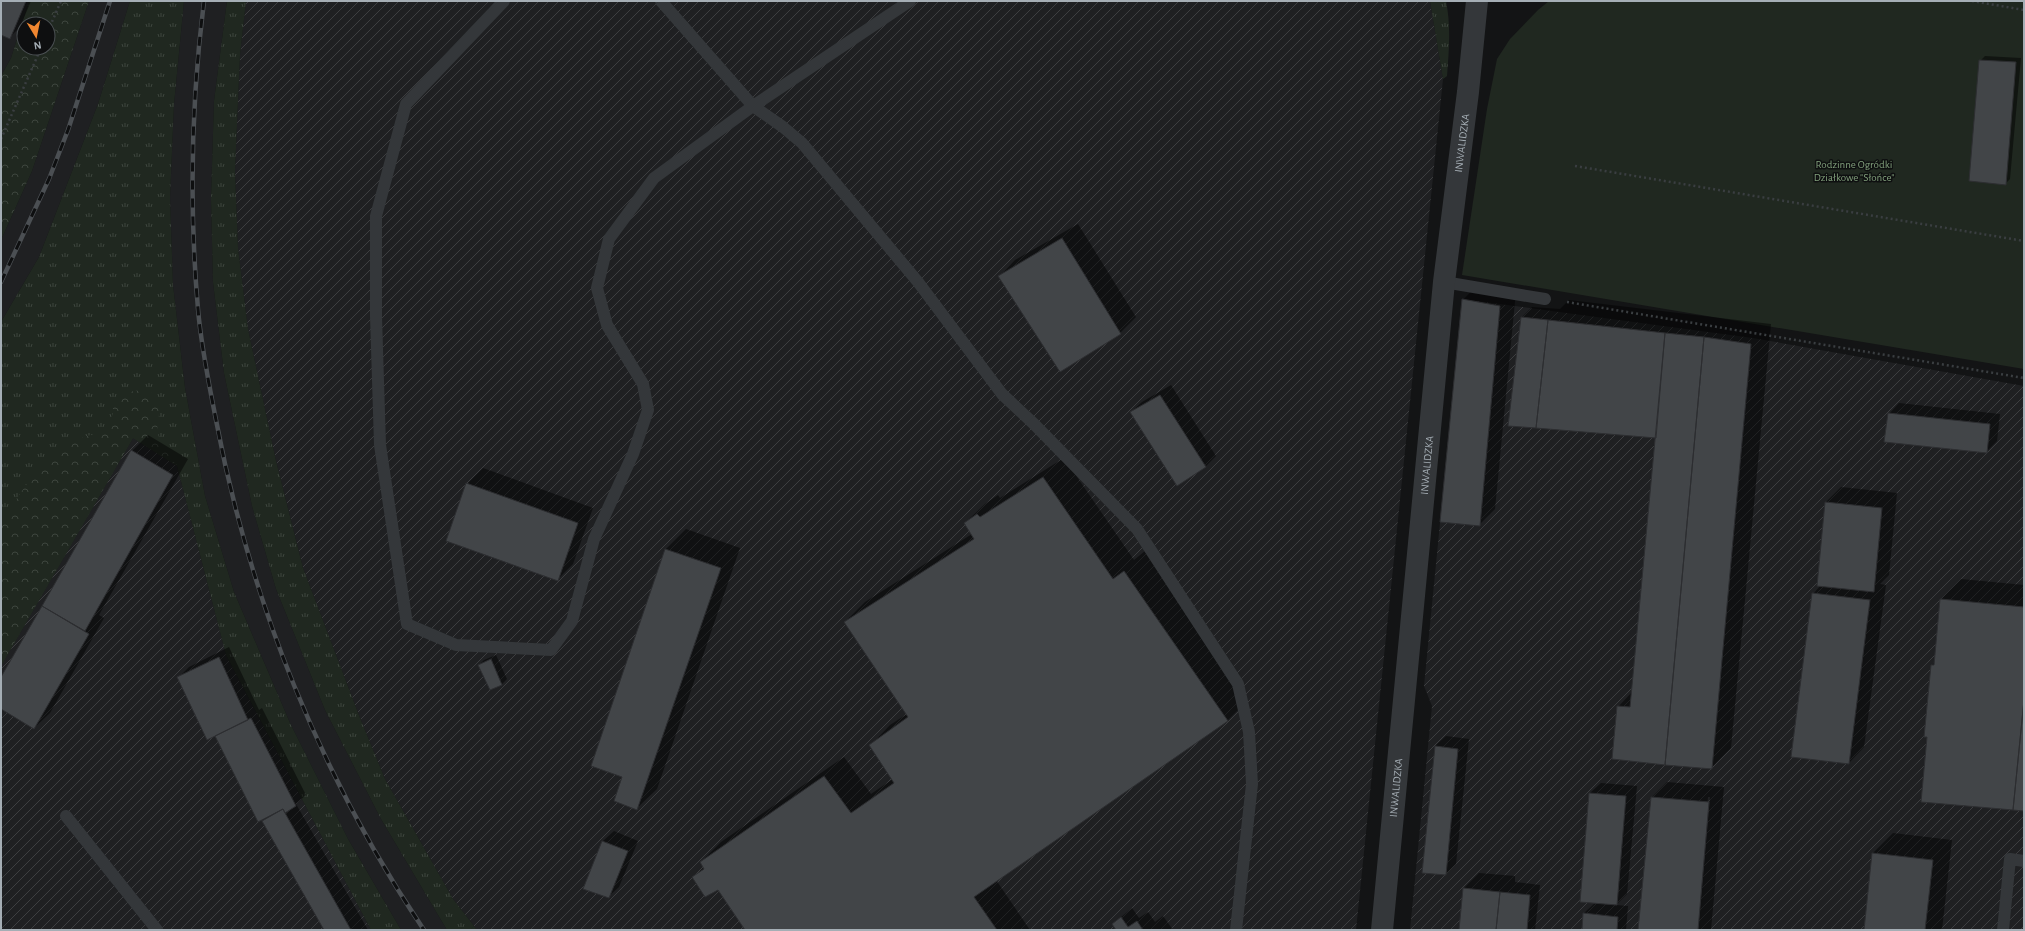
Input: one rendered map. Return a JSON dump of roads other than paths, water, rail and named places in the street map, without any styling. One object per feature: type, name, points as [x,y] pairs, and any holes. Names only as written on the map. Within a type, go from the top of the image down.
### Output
[{"type":"street","name":"INWALIDZKA","points":[[1382,930],[1444,282],[1468,92],[1477,1]]},
{"type":"lane","points":[[504,1],[406,104],[376,216],[376,316],[380,445],[407,624],[456,645],[551,650],[572,621],[594,539],[633,454],[648,410],[643,384],[607,325],[597,288],[609,239],[654,178],[753,106],[910,1]]},
{"type":"lane","points":[[661,1],[753,106],[783,127],[802,144],[918,282],[1002,394],[1034,424],[1137,529],[1238,684],[1249,732],[1252,784],[1236,930]]},
{"type":"lane","points":[[1444,282],[1545,299]]},
{"type":"lane","points":[[66,816],[156,930]]},
{"type":"lane","points":[[2003,930],[2010,859],[2024,860]]},
{"type":"railway","points":[[1,282],[49,179],[68,130],[110,1]]},
{"type":"railway","points":[[204,1],[196,78],[194,117],[193,232],[195,270],[199,323],[203,351],[230,488],[248,555],[294,686],[322,749],[353,811],[387,872],[424,930]]},
{"type":"park label","name":"Rodzinne Ogródki Działkowe \"Słońce\"","points":[[1854,170]]}]
